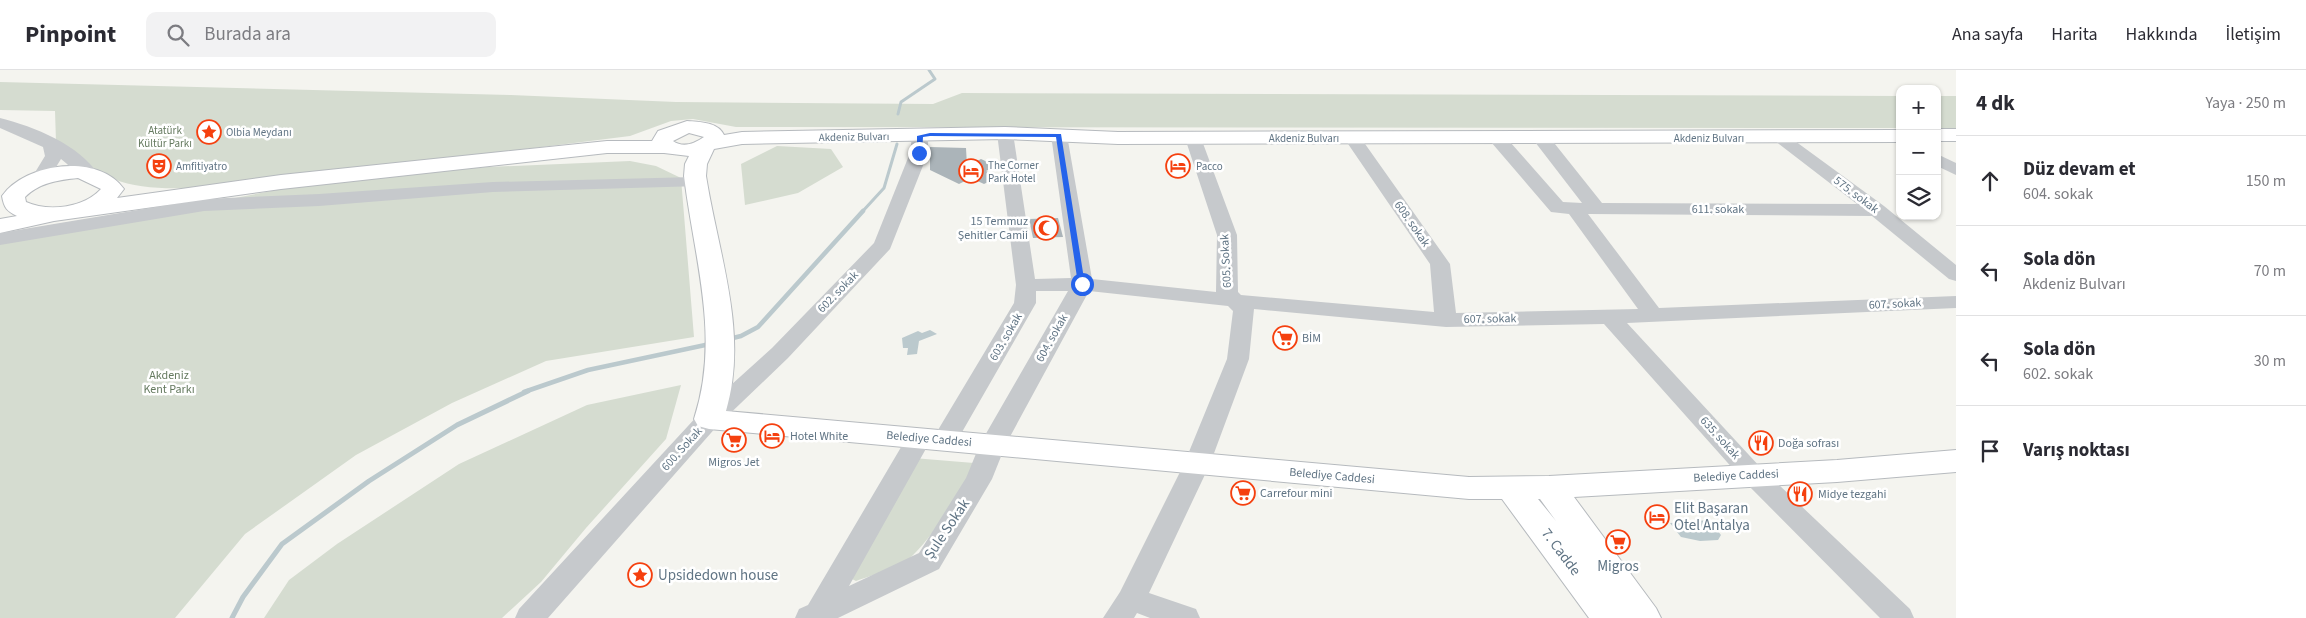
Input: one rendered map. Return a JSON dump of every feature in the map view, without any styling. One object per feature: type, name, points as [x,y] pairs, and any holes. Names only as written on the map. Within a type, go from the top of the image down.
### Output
[{"type":"main road","name":"Akdeniz Bulvarı","points":[[204,191],[607,147],[669,143],[688,150],[708,140],[742,138],[1005,133],[1097,138],[1896,136]]},
{"type":"main road","points":[[1941,135],[1956,135]]},
{"type":"main road","points":[[695,179],[696,164],[708,140]]},
{"type":"main road","points":[[669,143],[690,164],[695,179]]},
{"type":"main road","points":[[0,194],[66,173],[90,175],[110,184],[152,190],[204,191]]},
{"type":"main road","name":"600. Sokak","points":[[695,179],[720,326],[718,391],[709,419]]},
{"type":"main road","points":[[34,182],[13,196],[15,206],[34,213],[72,212],[106,199],[113,189],[110,184]]},
{"type":"main road","points":[[0,226],[72,212],[204,191]]},
{"type":"main road","name":"Belediye Caddesi","points":[[709,419],[1469,488],[1550,487],[1752,474],[1837,472],[1956,461]]},
{"type":"main road","name":"7. Cadde","points":[[1550,487],[1642,618]]},
{"type":"main road","name":"7. Cadde","points":[[1511,488],[1609,618]]},
{"type":"street","points":[[0,123],[18,127],[77,160],[90,175]]},
{"type":"street","name":"603. sokak","points":[[814,616],[1025,303],[1026,284],[1005,133]]},
{"type":"street","name":"602. sokak","points":[[709,419],[780,353],[883,245],[925,135]]},
{"type":"street","points":[[1059,135],[1082,284]]},
{"type":"street","name":"575. sokak","points":[[1778,137],[1877,210],[1956,275]]},
{"type":"street","name":"605. Sokak","points":[[1124,609],[1197,464],[1238,359],[1244,310],[1227,293],[1226,236],[1193,138]]},
{"type":"street","name":"608. sokak","points":[[1352,138],[1440,264],[1446,320]]},
{"type":"street","points":[[1497,138],[1566,208],[1653,315]]},
{"type":"street","points":[[1541,138],[1596,208]]},
{"type":"street","points":[[34,182],[54,156],[51,146]]},
{"type":"street","points":[[1941,161],[1956,170]]},
{"type":"street","points":[[0,239],[204,206],[320,200],[493,187],[695,179]]},
{"type":"street","name":"611. sokak","points":[[1566,208],[1877,210]]},
{"type":"street","name":"607. sokak","points":[[1026,284],[1082,284],[1237,301],[1446,320],[1653,315],[1956,302]]},
{"type":"street","name":"604. sokak","points":[[993,444],[1082,284]]},
{"type":"street","name":"635. sokak","points":[[1610,316],[1752,474],[1899,618]]},
{"type":"street","name":"600. Sokak","points":[[530,618],[709,419]]},
{"type":"street","name":"Şule Sokak","points":[[814,616],[929,560],[979,479],[993,444]]},
{"type":"street","points":[[1124,609],[1185,618]]},
{"type":"green space","name":"Atatürk Kültür Parkı","points":[[0,82],[511,95],[676,102],[933,104],[962,93],[1896,96],[1896,128],[736,127],[693,119],[671,121],[630,136],[244,184],[196,188],[161,188],[128,184],[106,176],[56,142],[55,111],[0,110]]},
{"type":"green space","points":[[1941,96],[1956,96],[1956,128],[1941,128]]},
{"type":"green space","points":[[777,146],[831,149],[843,167],[798,193],[745,205],[741,164]]},
{"type":"green space","name":"Akdeniz Kent Parkı","points":[[630,161],[656,166],[681,178],[694,337],[546,361],[452,403],[356,455],[245,534],[175,618],[0,618],[0,243],[308,184],[465,168]]},
{"type":"green space","points":[[681,385],[666,439],[586,528],[541,582],[502,618],[264,618],[289,580],[337,544],[459,464],[587,405]]},
{"type":"green space","points":[[913,458],[974,463],[970,474],[946,514],[909,559],[891,569],[856,581],[848,577]]},
{"type":"shaded area","points":[[930,330],[937,334],[919,341],[917,354],[907,355],[908,348],[903,348],[902,338],[918,331],[922,333]]},
{"type":"shaded area","points":[[1709,520],[1721,535],[1718,540],[1700,541],[1681,537],[1670,523]]},
{"type":"building","points":[[930,147],[966,148],[967,166],[981,159],[996,166],[986,171],[998,177],[984,184],[971,178],[959,184],[930,170]]},
{"type":"building","name":"15 Temmuz Şehitler Camii","points":[[1058,218],[1063,237],[1033,238],[1029,219]]},
{"type":"waterway","points":[[898,114],[901,102],[935,79],[929,70]]},
{"type":"waterway","points":[[862,212],[884,188],[897,144]]},
{"type":"waterway","points":[[729,339],[741,336],[758,327],[863,211]]},
{"type":"waterway","points":[[524,392],[588,370],[710,344]]},
{"type":"waterway","points":[[232,618],[243,597],[282,544],[369,481],[457,425],[528,391]]},
{"type":"place","name":"Olbia Meydanı","points":[[209,132]]},
{"type":"place","name":"Amfitiyatro","points":[[159,166]]},
{"type":"place","name":"Pacco","points":[[1178,166]]},
{"type":"place","name":"The Corner Park Hotel","points":[[971,171]]},
{"type":"place","name":"15 Temmuz Şehitler Camii","points":[[1046,228]]},
{"type":"place","name":"BİM","points":[[1285,338]]},
{"type":"place","name":"Hotel White","points":[[772,436]]},
{"type":"place","name":"Migros Jet","points":[[734,440]]},
{"type":"place","name":"Doğa sofrası","points":[[1761,443]]},
{"type":"place","name":"Carrefour mini","points":[[1243,493]]},
{"type":"place","name":"Midye tezgahi","points":[[1800,494]]},
{"type":"place","name":"Elit Başaran Otel Antalya","points":[[1657,517]]},
{"type":"place","name":"Migros","points":[[1618,542]]},
{"type":"place","name":"Upsidedown house","points":[[640,575]]},
{"type":"route","points":[[919,153],[920,136],[930,134],[1005,133],[1059,135],[1082,284]]}]
